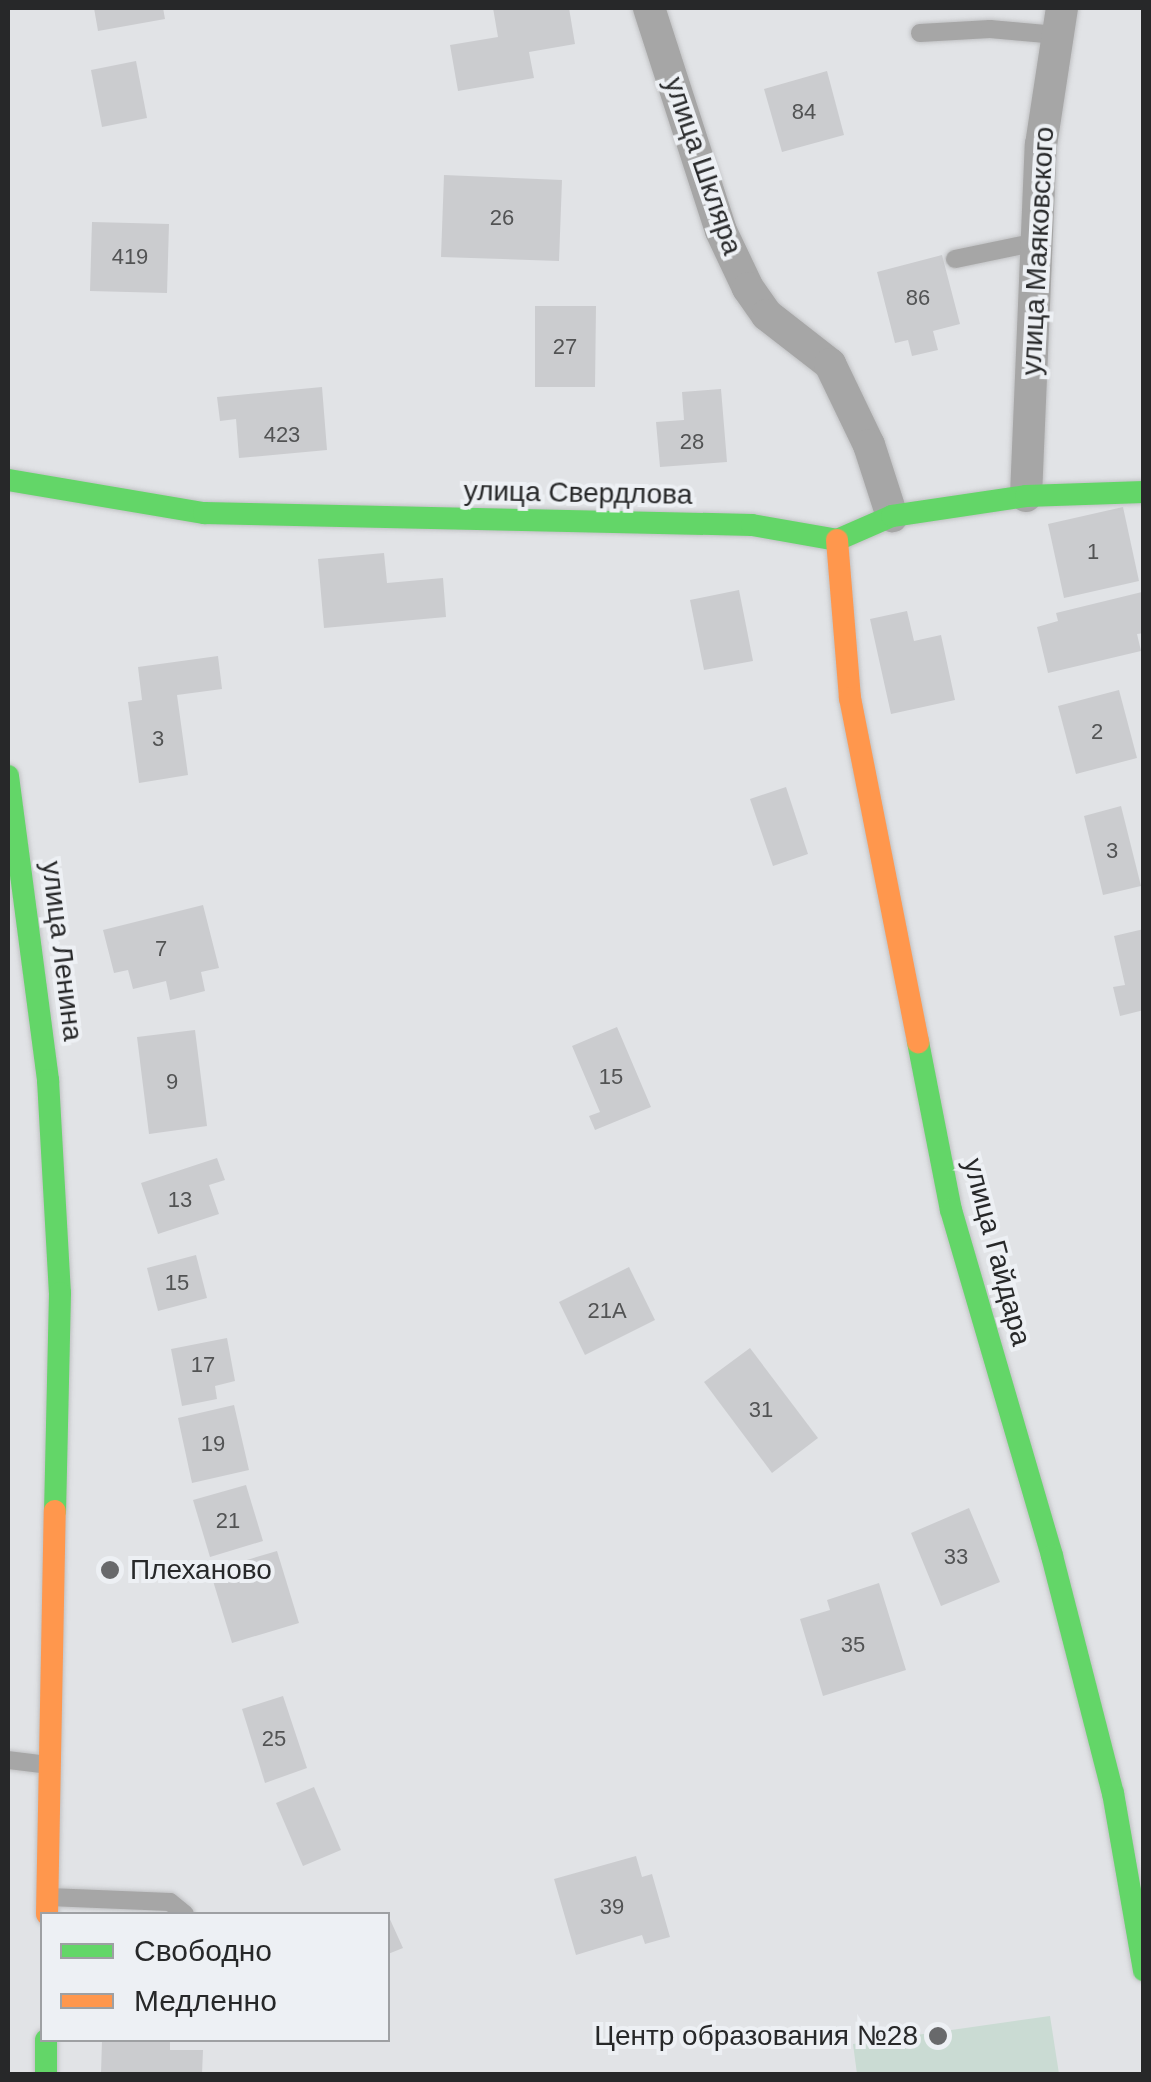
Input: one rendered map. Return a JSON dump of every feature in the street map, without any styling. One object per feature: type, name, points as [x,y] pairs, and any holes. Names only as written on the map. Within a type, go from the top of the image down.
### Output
[{"type":"street","name":"улица Шкляра","points":[[648,8],[721,231],[748,288],[767,315],[830,364],[869,445],[892,516]]},
{"type":"street","name":"улица Маяковского","points":[[1026,496],[1041,145],[1059,21]]},
{"type":"street","name":"улица Свердлова","points":[[8,480],[204,513],[752,526],[837,540]]},
{"type":"street","points":[[837,540],[892,516],[1026,496],[1144,492]]},
{"type":"street","name":"улица Гайдара","points":[[837,540],[850,698],[951,1210],[1052,1556],[1108,1775],[1144,1970]]},
{"type":"street","name":"улица Ленина","points":[[8,776],[30,995],[48,1080],[60,1293],[48,1906]]},
{"type":"street","points":[[46,2042],[46,2074]]},
{"type":"lane","points":[[920,32],[1059,21]]},
{"type":"lane","points":[[955,259],[1037,242]]},
{"type":"lane","points":[[8,1760],[52,1766]]},
{"type":"lane","points":[[48,1906],[160,1901],[181,1912]]},
{"type":"shaded area","points":[[1050,2016],[1059,2074],[857,2074],[853,2044]]},
{"type":"building","points":[[94,8],[163,8],[165,19],[98,31]]},
{"type":"building","points":[[493,8],[569,8],[575,44],[529,52],[534,78],[458,91],[450,45],[498,37]]},
{"type":"building","points":[[136,61],[147,118],[102,127],[91,70]]},
{"type":"building","points":[[827,71],[844,135],[782,152],[764,89]]},
{"type":"building","points":[[444,175],[562,180],[559,261],[441,257]]},
{"type":"building","points":[[92,222],[169,224],[167,293],[90,291]]},
{"type":"building","points":[[942,255],[960,324],[933,331],[938,350],[912,356],[908,340],[895,343],[877,272]]},
{"type":"building","points":[[535,306],[596,306],[595,387],[535,387]]},
{"type":"building","points":[[322,387],[327,450],[239,458],[236,419],[220,421],[217,397]]},
{"type":"building","points":[[721,389],[727,462],[660,467],[656,422],[684,420],[682,392]]},
{"type":"building","points":[[1123,507],[1139,581],[1064,598],[1048,524]]},
{"type":"building","points":[[384,553],[387,583],[443,578],[446,617],[324,628],[318,559]]},
{"type":"building","points":[[739,590],[753,661],[704,670],[690,600]]},
{"type":"building","points":[[1142,592],[1144,633],[1137,634],[1141,651],[1048,673],[1037,627],[1058,621],[1056,613]]},
{"type":"building","points":[[907,611],[914,641],[941,635],[955,700],[891,714],[870,619]]},
{"type":"building","points":[[218,656],[222,689],[177,695],[188,775],[139,783],[128,702],[142,700],[138,667]]},
{"type":"building","points":[[1119,690],[1137,758],[1076,774],[1058,706]]},
{"type":"building","points":[[786,787],[808,854],[773,866],[750,799]]},
{"type":"building","points":[[1121,806],[1141,886],[1103,895],[1084,816]]},
{"type":"building","points":[[203,905],[219,968],[201,972],[205,991],[170,1000],[166,981],[133,989],[128,970],[114,973],[103,930]]},
{"type":"building","points":[[1144,929],[1144,1010],[1120,1016],[1113,987],[1125,985],[1114,936]]},
{"type":"building","points":[[617,1027],[651,1107],[595,1130],[589,1116],[600,1112],[572,1046]]},
{"type":"building","points":[[195,1030],[207,1126],[149,1134],[137,1037]]},
{"type":"building","points":[[217,1158],[225,1180],[209,1185],[219,1214],[158,1234],[141,1183]]},
{"type":"building","points":[[196,1255],[207,1298],[158,1311],[147,1268]]},
{"type":"building","points":[[629,1267],[655,1320],[585,1355],[559,1302]]},
{"type":"building","points":[[227,1338],[235,1381],[215,1386],[217,1399],[182,1406],[171,1349]]},
{"type":"building","points":[[750,1348],[818,1438],[772,1473],[704,1382]]},
{"type":"building","points":[[234,1405],[249,1470],[192,1483],[178,1418]]},
{"type":"building","points":[[246,1485],[263,1541],[210,1557],[193,1500]]},
{"type":"building","points":[[969,1508],[1000,1582],[941,1606],[911,1533]]},
{"type":"building","points":[[277,1551],[299,1623],[232,1643],[210,1571]]},
{"type":"building","points":[[879,1583],[906,1670],[823,1696],[800,1619],[830,1610],[827,1600]]},
{"type":"building","points":[[283,1696],[307,1768],[265,1783],[242,1709]]},
{"type":"building","points":[[314,1787],[341,1850],[303,1866],[276,1803]]},
{"type":"building","points":[[636,1856],[642,1877],[652,1874],[670,1937],[645,1944],[642,1935],[576,1955],[554,1879]]},
{"type":"building","points":[[390,1919],[403,1948],[390,1953]]},
{"type":"building","points":[[102,2042],[170,2042],[170,2050],[203,2050],[202,2074],[101,2074]]},
{"type":"traffic: fast","points":[[8,480],[204,513],[752,525],[837,540],[892,516],[1026,496],[1144,492]]},
{"type":"traffic: fast","points":[[8,776],[48,1080],[60,1293],[55,1511]]},
{"type":"traffic: fast","points":[[918,1042],[951,1210],[1052,1556],[1113,1793],[1144,1970]]},
{"type":"traffic: fast","points":[[46,2042],[46,2074]]},
{"type":"traffic: slow","points":[[837,540],[850,698],[918,1042]]},
{"type":"traffic: slow","points":[[47,1912],[55,1511]]},
{"type":"place","name":"Плеханово","points":[[110,1570]]},
{"type":"place","name":"Центр образования №28","points":[[938,2036]]}]
